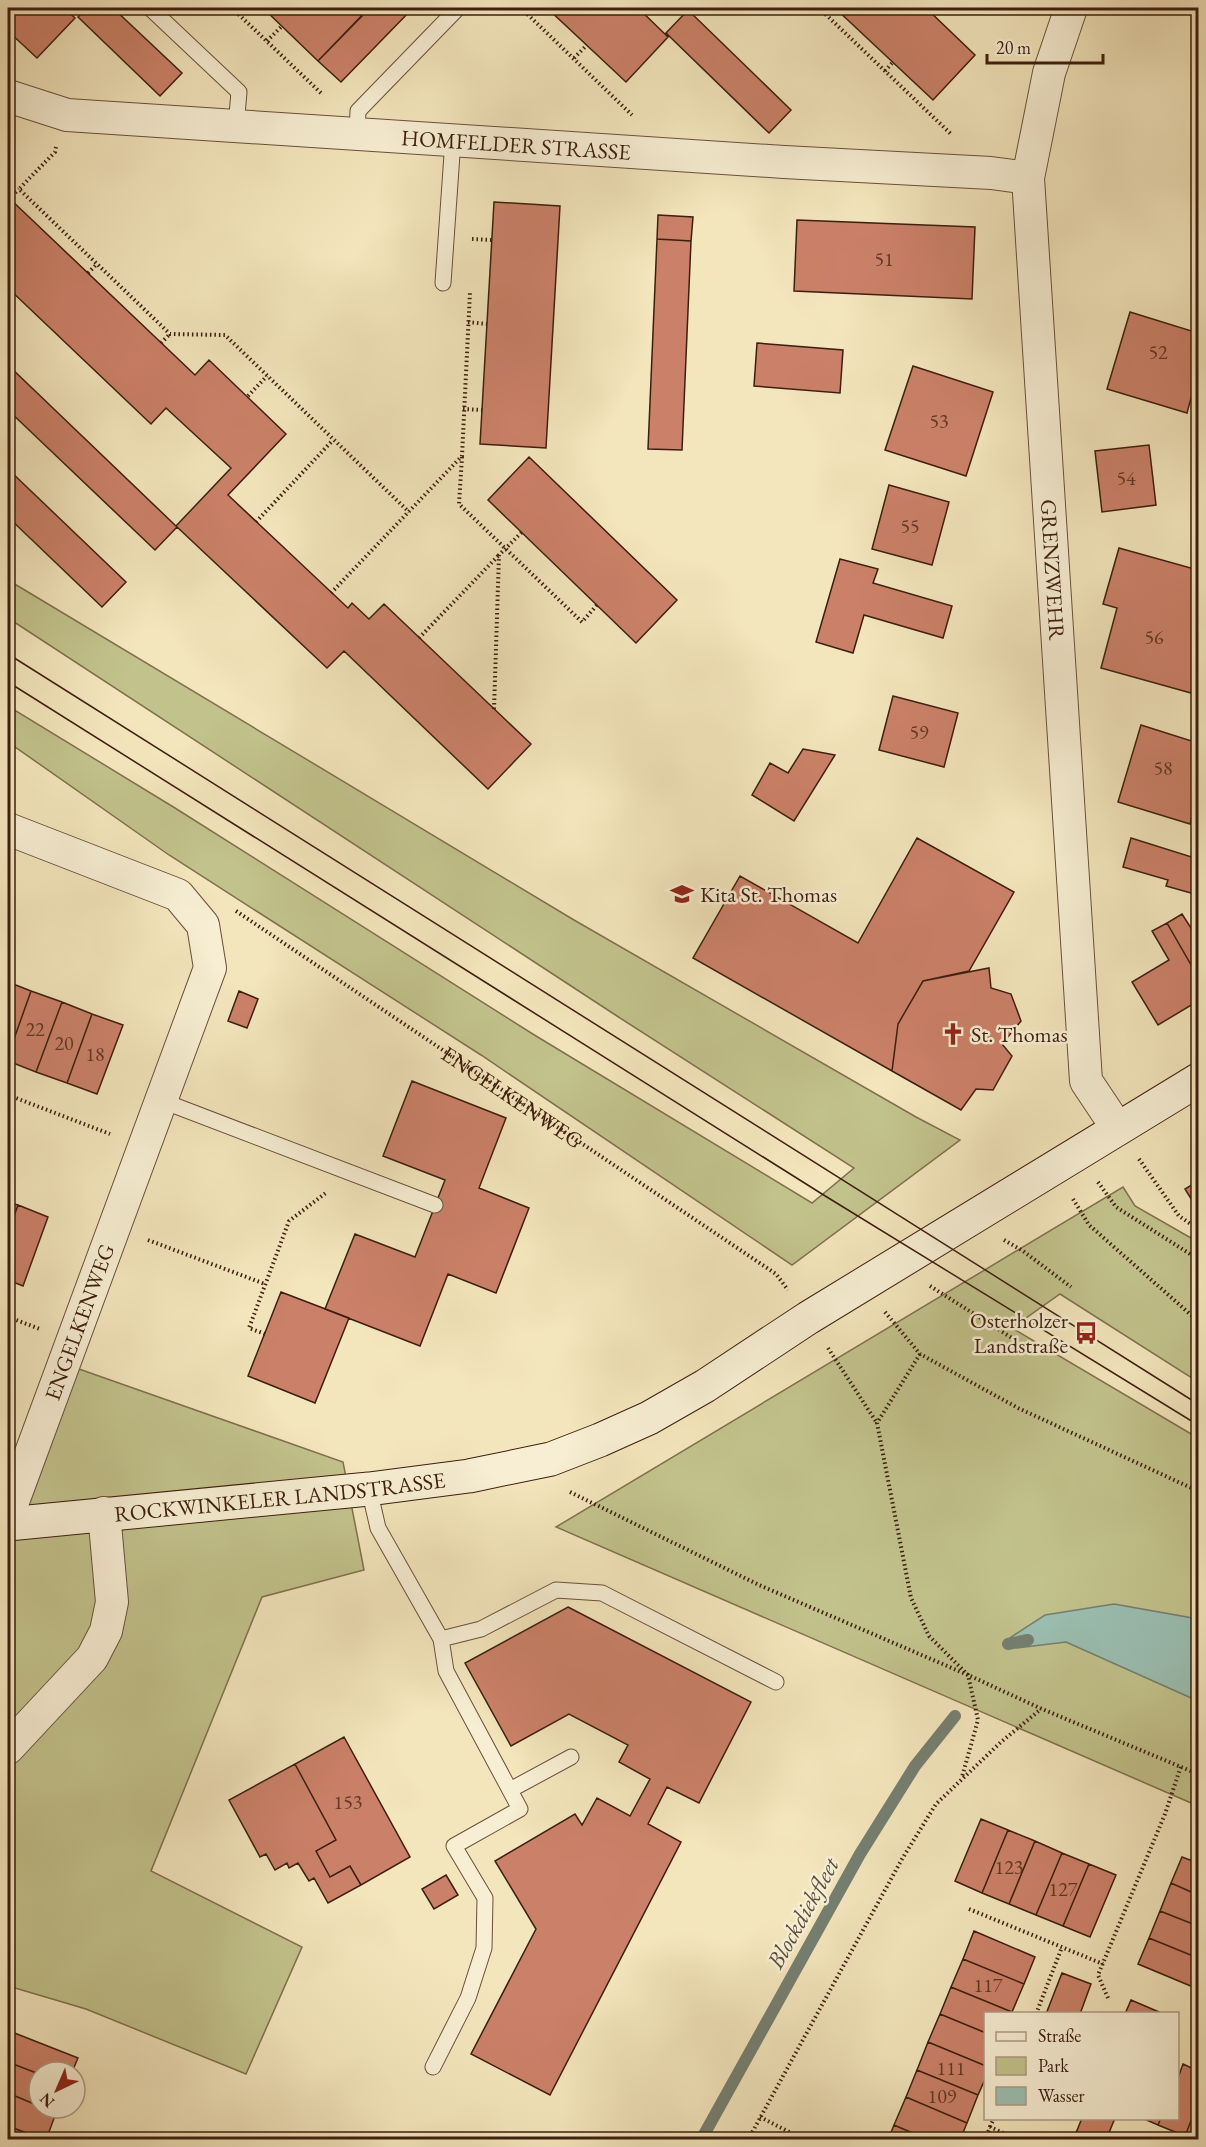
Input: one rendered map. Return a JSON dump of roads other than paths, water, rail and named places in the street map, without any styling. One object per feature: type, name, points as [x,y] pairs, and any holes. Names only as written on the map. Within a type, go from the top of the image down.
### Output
[{"type":"main road","points":[[1118,1129],[1198,1080]]},
{"type":"main road","name":"ROCKWINKELER LANDSTRASSE","points":[[8,1524],[369,1489],[469,1476],[551,1459],[649,1418],[705,1386],[808,1318],[1118,1129]]},
{"type":"street","name":"GRENZWEHR","points":[[1071,8],[1049,73],[1028,178],[1086,1081],[1118,1129]]},
{"type":"street","name":"HOMFELDER STRASSE","points":[[8,96],[67,115],[673,155],[992,173],[1028,178]]},
{"type":"street","name":"ENGELKENWEG","points":[[8,829],[178,896],[203,925],[210,968],[8,1515]]},
{"type":"street","points":[[8,1748],[92,1658],[106,1631],[112,1602],[104,1513]]},
{"type":"lane","points":[[150,8],[239,92],[236,126]]},
{"type":"lane","points":[[348,133],[358,111],[458,8]]},
{"type":"lane","points":[[443,283],[453,140]]},
{"type":"lane","points":[[160,1100],[435,1205]]},
{"type":"lane","points":[[369,1489],[378,1528],[441,1639],[446,1671],[520,1809],[454,1846],[485,1898],[484,1948],[468,1998],[433,2067]]},
{"type":"lane","points":[[441,1639],[481,1629],[556,1590],[602,1593],[776,1682]]},
{"type":"lane","points":[[510,1790],[571,1757]]},
{"type":"water","points":[[1114,1604],[1198,1619],[1198,1701],[1066,1642],[1017,1648],[1008,1639],[1045,1615]]},
{"type":"waterway","name":"Blockdiekfleet","points":[[1008,1644],[1028,1640]]},
{"type":"waterway","name":"Blockdiekfleet","points":[[701,2140],[860,1854],[915,1766],[955,1716]]},
{"type":"tram line","points":[[8,654],[1198,1404]]},
{"type":"tram line","points":[[8,682],[822,1194],[1198,1425]]},
{"type":"place","name":"Kita St. Thomas","points":[[682,894]]},
{"type":"place","name":"St. Thomas","points":[[953,1034]]},
{"type":"place","name":"Osterholzer Landstraße","points":[[1086,1333]]}]
